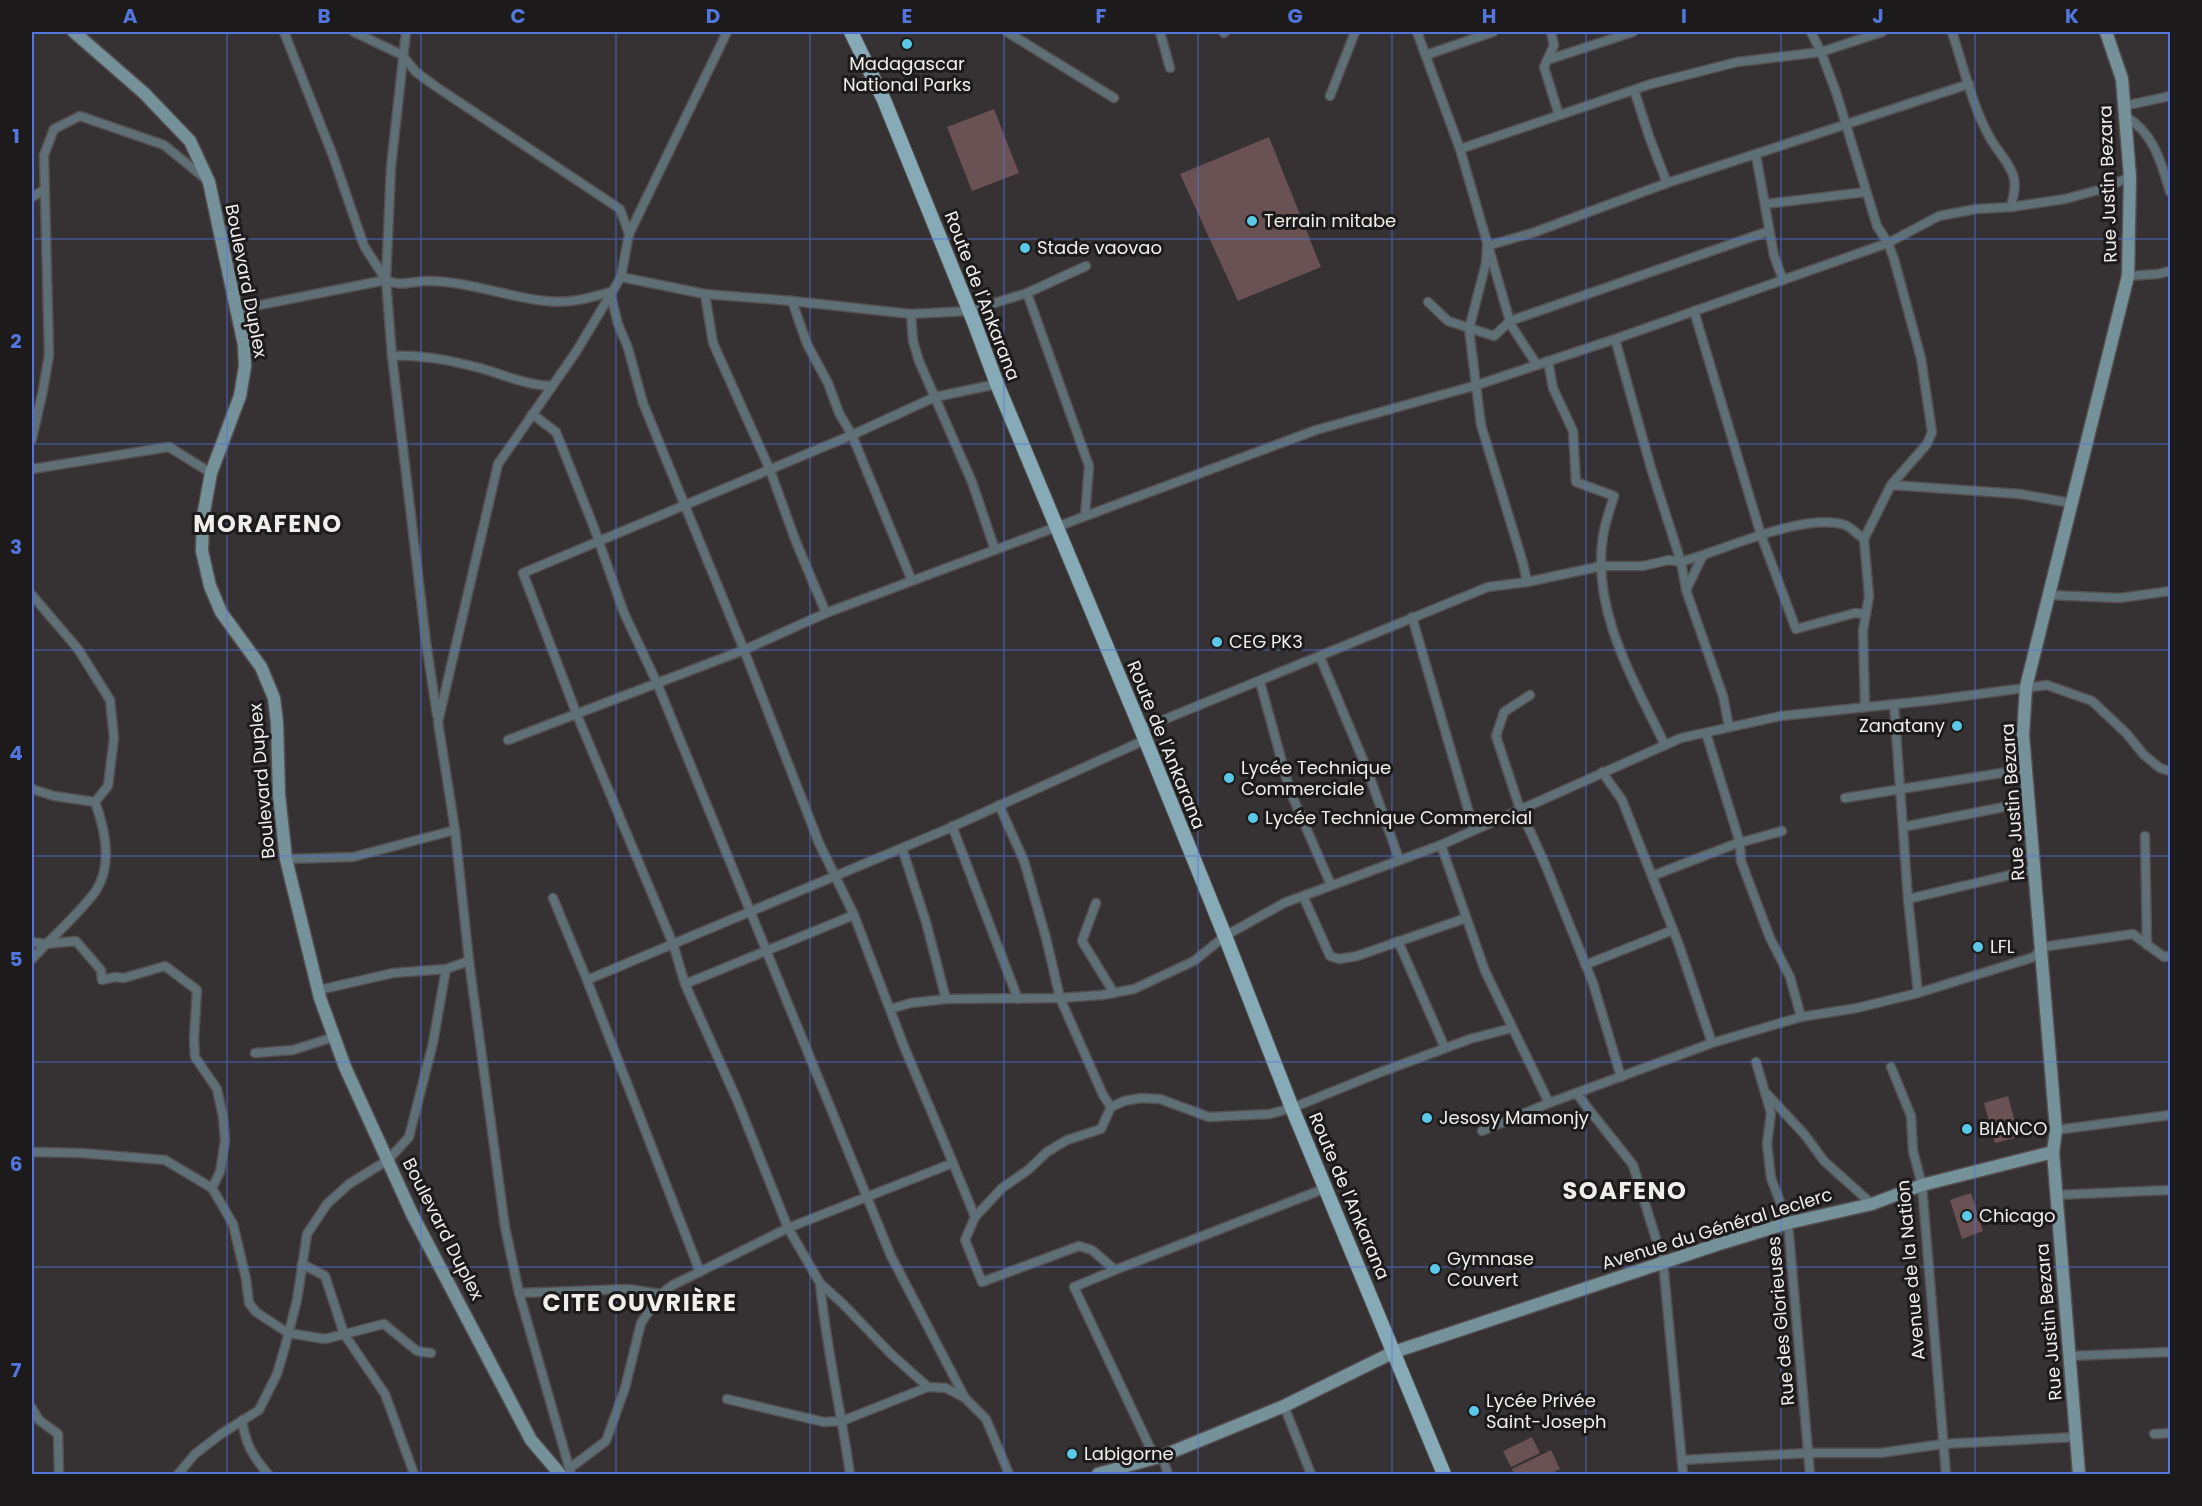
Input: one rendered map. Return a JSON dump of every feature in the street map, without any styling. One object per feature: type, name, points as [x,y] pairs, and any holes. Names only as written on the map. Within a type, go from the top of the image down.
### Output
[{"type":"main road","name":"Route de l'Ankarana","points":[[851,32],[884,100],[1055,527],[1143,734],[1292,1108],[1444,1474]]},
{"type":"street","name":"Boulevard Duplex","points":[[74,32],[144,93],[190,141],[209,182],[244,345],[245,366],[240,396],[211,474],[203,517],[202,551],[210,586],[221,612],[261,667],[274,698],[279,795],[286,859],[319,990],[334,1037],[345,1067],[412,1214],[531,1440],[567,1472]]},
{"type":"street","points":[[284,32],[333,156],[364,246],[386,280],[395,284],[427,281],[466,285],[548,302],[585,300],[610,292]]},
{"type":"street","points":[[354,32],[402,55],[416,72],[435,86],[620,209],[629,234]]},
{"type":"street","points":[[406,32],[391,167],[386,280],[392,356],[426,642],[455,830],[469,961],[505,1227],[519,1293],[567,1472],[606,1441],[625,1388],[641,1323],[661,1294],[673,1285],[788,1228],[953,1163]]},
{"type":"street","points":[[438,722],[498,464],[576,352],[621,277],[629,234],[727,32]]},
{"type":"street","points":[[1007,32],[1114,98]]},
{"type":"street","points":[[1160,32],[1170,68]]},
{"type":"street","points":[[1330,96],[1355,32]]},
{"type":"street","points":[[1417,32],[1460,149],[1510,321],[1537,365]]},
{"type":"street","points":[[1426,55],[1493,32]]},
{"type":"street","points":[[1551,32],[1554,45],[1544,67],[1559,115]]},
{"type":"street","points":[[1547,60],[1633,32]]},
{"type":"street","points":[[1811,32],[1821,52],[1846,126],[1876,226],[1888,243],[1921,358],[1932,432],[1927,444],[1904,467],[1891,485],[1864,539],[1869,596],[1863,631],[1865,707]]},
{"type":"street","points":[[1460,149],[1634,90],[1737,62],[1821,52],[1882,32]]},
{"type":"street","points":[[1952,32],[1989,136],[2014,177],[2011,207]]},
{"type":"street","name":"Rue Justin Bezara","points":[[2079,1474],[2053,1152],[2056,1130],[2023,735],[2026,687],[2128,276],[2130,177],[2125,111],[2122,79],[2106,32]]},
{"type":"street","points":[[1487,246],[1535,232],[1667,183],[1969,84]]},
{"type":"street","points":[[1634,90],[1667,183]]},
{"type":"street","points":[[2170,96],[2125,111],[2144,131],[2159,154],[2170,190]]},
{"type":"street","points":[[32,439],[49,355],[44,155],[54,129],[80,116],[164,145],[209,182]]},
{"type":"street","points":[[1756,155],[1774,256],[1783,280]]},
{"type":"street","points":[[508,740],[744,650],[826,613],[1316,430],[1477,385],[1615,339],[1888,243],[1940,216],[1976,209],[2011,207],[2064,199],[2102,189],[2130,177]]},
{"type":"street","points":[[32,197],[44,190]]},
{"type":"street","points":[[1765,204],[1866,192]]},
{"type":"street","points":[[1428,302],[1448,321],[1494,336],[1510,321],[1769,231]]},
{"type":"street","points":[[1487,246],[1486,264],[1469,329],[1481,425],[1527,582]]},
{"type":"street","points":[[621,277],[705,294],[911,314],[969,310],[1027,293],[1086,266]]},
{"type":"street","points":[[2128,276],[2170,271]]},
{"type":"street","points":[[235,310],[386,280]]},
{"type":"street","points":[[610,292],[643,403],[744,650],[819,843],[854,915],[975,1217]]},
{"type":"street","points":[[1027,293],[1089,466],[1084,516]]},
{"type":"street","points":[[705,294],[713,343],[770,470],[796,542],[826,613]]},
{"type":"street","points":[[792,301],[807,344],[828,383],[839,413],[852,435],[912,581]]},
{"type":"street","points":[[1694,311],[1761,535],[1796,629],[1855,613],[1866,614]]},
{"type":"street","points":[[911,314],[913,341],[972,482],[995,550]]},
{"type":"street","points":[[1615,339],[1651,468],[1681,562],[1686,590],[1723,696],[1730,727]]},
{"type":"street","points":[[392,356],[405,355],[455,362],[538,386],[552,386]]},
{"type":"street","points":[[1548,361],[1553,388],[1573,430],[1576,482],[1614,496],[1603,536],[1602,566],[1606,608],[1620,647],[1665,745]]},
{"type":"street","points":[[928,1387],[819,1283],[788,1228],[737,1100],[685,984],[673,944],[577,715],[523,573],[852,435],[935,397],[997,384]]},
{"type":"street","points":[[532,414],[556,432],[624,613],[657,683],[891,1256],[965,1398]]},
{"type":"street","points":[[32,469],[169,447],[211,474]]},
{"type":"street","points":[[1891,485],[2020,494],[2071,503]]},
{"type":"street","points":[[587,980],[952,826],[1143,734],[1260,681],[1488,587],[1527,582],[1602,566],[1643,566],[1669,560],[1681,562],[1761,535],[1809,522],[1845,525],[1864,539]]},
{"type":"street","points":[[1686,590],[1703,555]]},
{"type":"street","points":[[2048,595],[2120,598],[2170,591]]},
{"type":"street","points":[[32,595],[78,649],[110,700],[114,738],[108,786],[95,802]]},
{"type":"street","points":[[1412,618],[1474,830]]},
{"type":"street","points":[[1320,657],[1367,769],[1399,859]]},
{"type":"street","points":[[1260,681],[1290,791],[1331,885]]},
{"type":"street","points":[[890,1009],[911,1003],[946,999],[1060,998],[1134,989],[1194,961],[1225,936],[1284,903],[1441,844],[1681,738],[1780,716],[2047,685],[2092,701],[2126,733],[2144,755],[2160,768],[2170,771]]},
{"type":"street","points":[[1530,695],[1504,712],[1496,736],[1520,809],[1585,965],[1621,1077]]},
{"type":"street","points":[[1894,704],[1908,899],[1918,993]]},
{"type":"street","points":[[1706,733],[1740,843],[1741,861],[1770,938],[1790,977],[1801,1017]]},
{"type":"street","points":[[1845,798],[2026,769]]},
{"type":"street","points":[[1602,772],[1622,800],[1673,930],[1712,1043]]},
{"type":"street","points":[[32,789],[95,802]]},
{"type":"street","points":[[32,959],[96,890],[103,872],[105,848],[104,825],[95,802]]},
{"type":"street","points":[[1903,827],[2029,802]]},
{"type":"street","points":[[999,805],[1024,861],[1060,998],[1103,1095],[1111,1107]]},
{"type":"street","points":[[952,826],[1018,999]]},
{"type":"street","points":[[286,859],[353,857],[455,830]]},
{"type":"street","points":[[1652,876],[1740,843],[1782,831]]},
{"type":"street","points":[[2145,836],[2147,945]]},
{"type":"street","points":[[1441,844],[1485,971],[1549,1103]]},
{"type":"street","points":[[902,848],[926,922],[946,999]]},
{"type":"street","points":[[1908,899],[2035,869]]},
{"type":"street","points":[[1303,896],[1330,956],[1339,959],[1357,956],[1466,918]]},
{"type":"street","points":[[553,898],[700,1272]]},
{"type":"street","points":[[1095,903],[1082,941],[1114,993]]},
{"type":"street","points":[[685,984],[854,915]]},
{"type":"street","points":[[1585,965],[1673,930]]},
{"type":"street","points":[[1482,1131],[1549,1103],[1712,1043],[1801,1017],[1857,1008],[1918,993],[2034,957],[2042,947],[2133,934],[2164,957],[2170,956]]},
{"type":"street","points":[[32,942],[46,944],[76,941],[101,969],[102,980],[115,977],[124,978],[165,966],[197,990],[195,1057],[217,1089],[224,1117],[225,1141],[220,1172],[212,1188]]},
{"type":"street","points":[[1398,941],[1445,1048]]},
{"type":"street","points":[[319,990],[393,973],[446,969],[469,961]]},
{"type":"street","points":[[177,1474],[195,1454],[259,1410],[277,1374],[297,1300],[307,1234],[327,1204],[349,1184],[388,1160],[410,1137],[433,1043],[446,969]]},
{"type":"street","points":[[1116,1270],[1092,1250],[1079,1246],[982,1282],[965,1240],[975,1217],[1002,1188],[1028,1170],[1047,1152],[1067,1140],[1101,1129],[1111,1107],[1125,1101],[1141,1098],[1160,1100],[1209,1117],[1270,1114],[1292,1108],[1470,1039],[1512,1028]]},
{"type":"street","points":[[255,1053],[293,1050],[334,1037]]},
{"type":"street","name":"Rue des Glorieuses","points":[[1756,1062],[1771,1113],[1767,1144],[1771,1178],[1788,1223],[1810,1474]]},
{"type":"street","name":"Avenue de la Nation","points":[[1892,1067],[1911,1116],[1913,1151],[1923,1185],[1946,1474]]},
{"type":"street","points":[[1766,1092],[1805,1135],[1824,1161],[1872,1204]]},
{"type":"street","points":[[1576,1093],[1634,1165],[1664,1261],[1683,1474]]},
{"type":"street","points":[[2056,1130],[2170,1115]]},
{"type":"street","points":[[32,1152],[81,1153],[165,1160],[212,1188],[233,1224],[246,1278],[249,1303],[256,1312],[288,1333],[325,1339],[384,1324],[417,1351],[431,1353]]},
{"type":"street","name":"Avenue du Général Leclerc","points":[[1098,1474],[1159,1457],[1284,1406],[1394,1352],[1664,1261],[1788,1223],[1872,1204],[1923,1185],[2053,1152]]},
{"type":"street","points":[[1168,1474],[1074,1287],[1326,1188]]},
{"type":"street","points":[[2056,1195],[2170,1190]]},
{"type":"street","points":[[302,1264],[325,1276],[344,1334],[385,1394],[414,1474]]},
{"type":"street","points":[[819,1283],[824,1332],[850,1474]]},
{"type":"street","points":[[519,1293],[628,1289],[661,1294]]},
{"type":"street","points":[[2069,1356],[2170,1352]]},
{"type":"street","points":[[727,1399],[824,1422],[842,1421],[928,1387],[946,1388],[965,1398],[986,1419],[1009,1474]]},
{"type":"street","points":[[1284,1406],[1311,1474]]},
{"type":"street","points":[[32,1408],[39,1420],[58,1434],[59,1474]]},
{"type":"street","points":[[242,1420],[244,1437],[252,1456],[268,1474]]},
{"type":"street","points":[[2154,1434],[2170,1433]]},
{"type":"street","points":[[1682,1460],[1809,1453],[1880,1453],[1943,1444],[2076,1437]]},
{"type":"shaded area","points":[[994,109],[1019,173],[972,191],[947,127]]},
{"type":"shaded area","name":"Terrain mitabe","points":[[1269,137],[1321,267],[1238,301],[1180,174]]},
{"type":"shaded area","points":[[2008,1096],[2019,1137],[1995,1143],[1984,1103]]},
{"type":"shaded area","name":"Chicago","points":[[1971,1193],[1983,1231],[1962,1239],[1950,1200]]},
{"type":"shaded area","points":[[1532,1437],[1540,1453],[1511,1467],[1503,1451]]},
{"type":"shaded area","points":[[1551,1450],[1560,1469],[1549,1474],[1514,1474],[1512,1469]]},
{"type":"place","name":"Madagascar National Parks","points":[[907,44]]},
{"type":"place","name":"Terrain mitabe","points":[[1252,221]]},
{"type":"place","name":"Stade vaovao","points":[[1025,248]]},
{"type":"place","name":"CEG PK3","points":[[1217,642]]},
{"type":"place","name":"Zanatany","points":[[1957,726]]},
{"type":"place","name":"Lycée Technique Commerciale","points":[[1229,778]]},
{"type":"place","name":"Lycée Technique Commercial","points":[[1253,818]]},
{"type":"place","name":"LFL","points":[[1978,947]]},
{"type":"place","name":"Jesosy Mamonjy","points":[[1427,1118]]},
{"type":"place","name":"BIANCO","points":[[1967,1129]]},
{"type":"place","name":"Chicago","points":[[1967,1216]]},
{"type":"place","name":"Gymnase Couvert","points":[[1435,1269]]},
{"type":"place","name":"Lycée Privée Saint-Joseph","points":[[1474,1411]]},
{"type":"place","name":"Labigorne","points":[[1072,1454]]},
{"type":"district","name":"MORAFENO","points":[[268,524]]},
{"type":"district","name":"SOAFENO","points":[[1625,1191]]},
{"type":"district","name":"CITE OUVRIÈRE","points":[[640,1303]]}]
